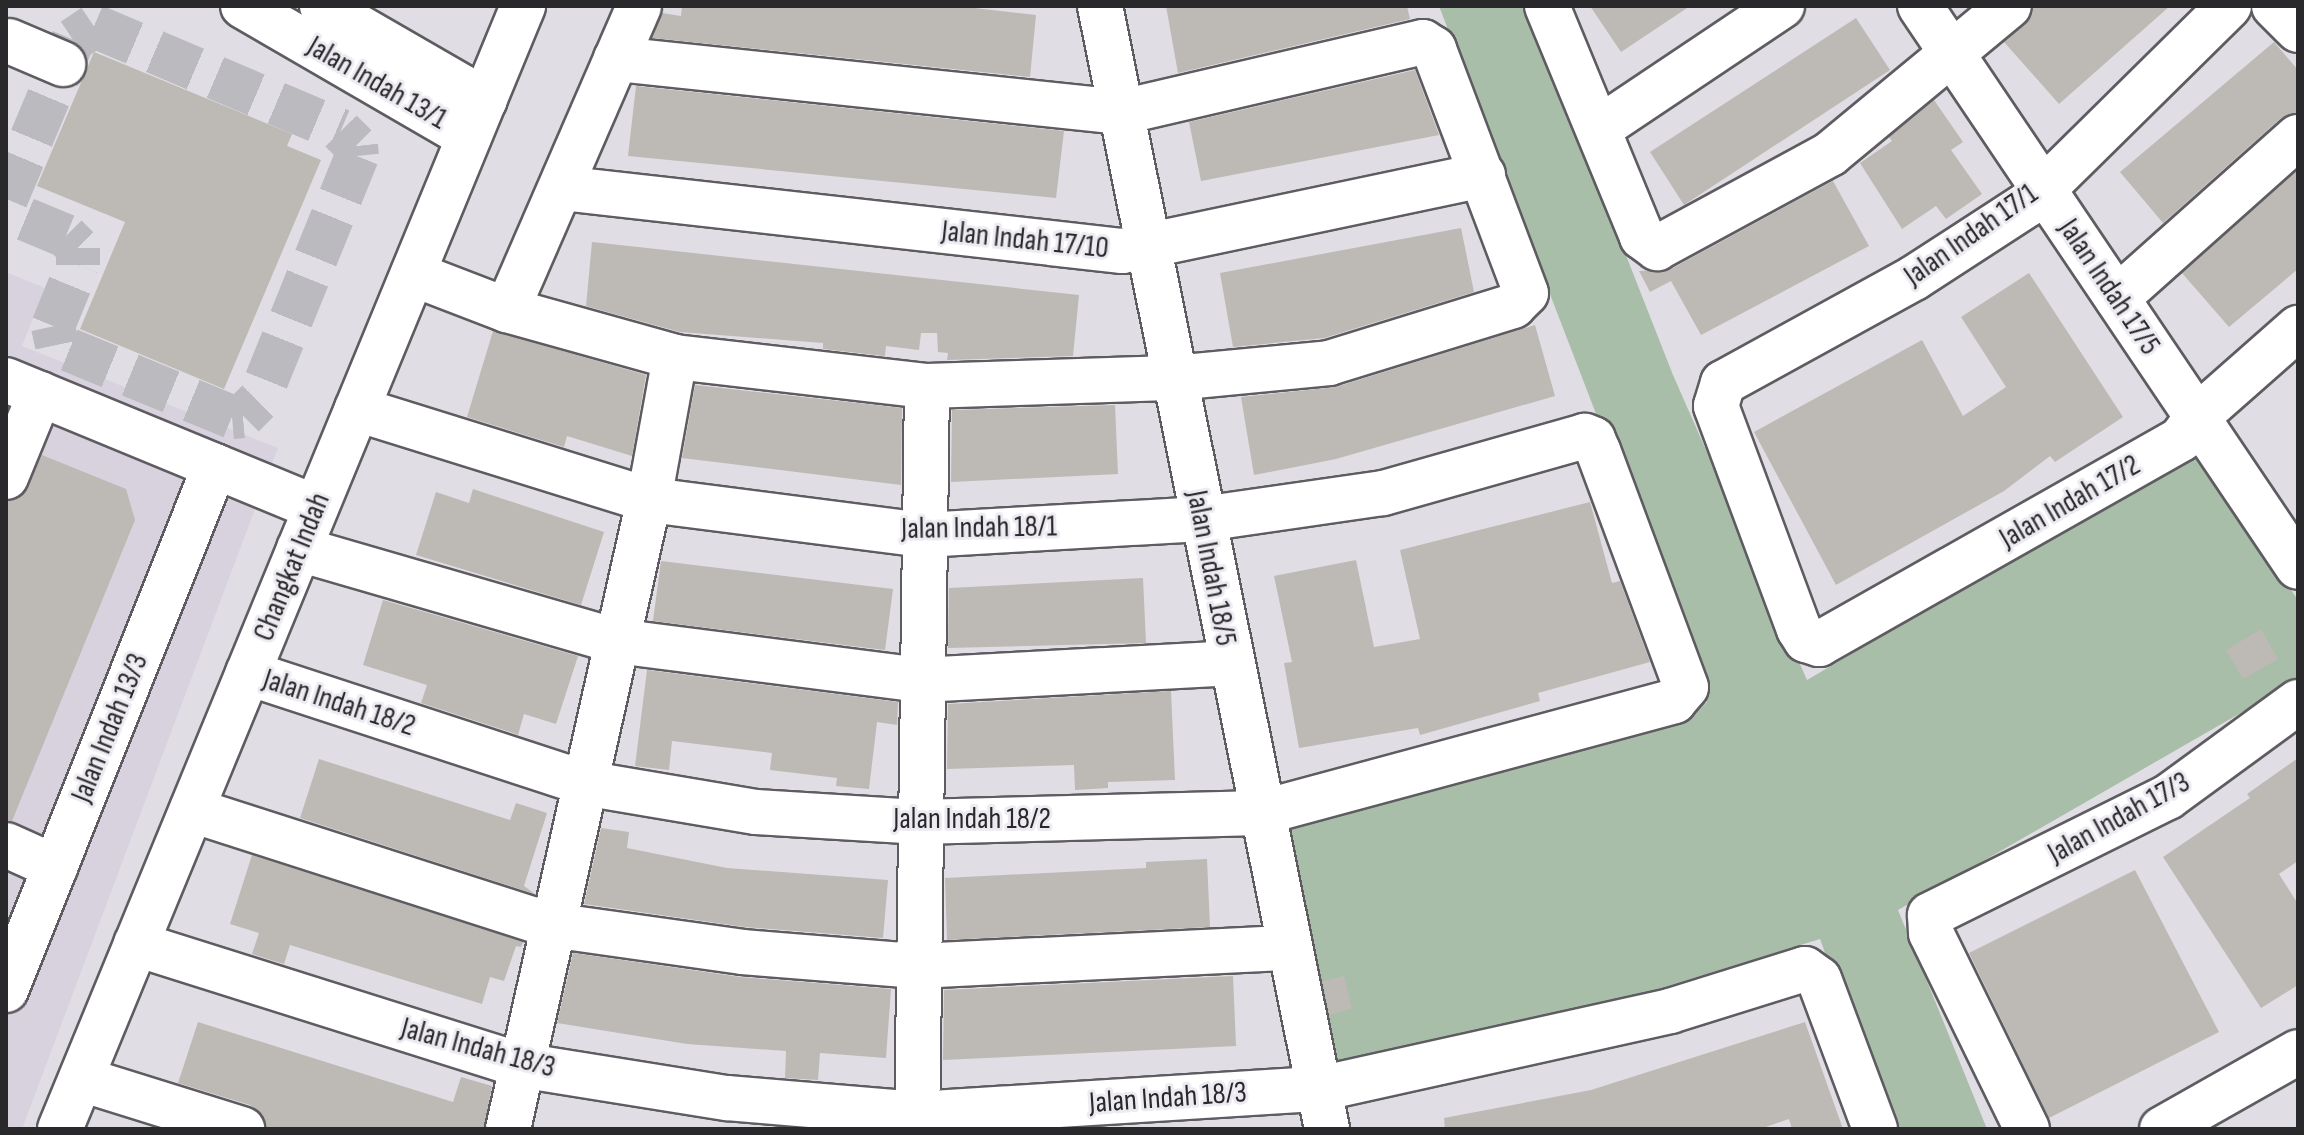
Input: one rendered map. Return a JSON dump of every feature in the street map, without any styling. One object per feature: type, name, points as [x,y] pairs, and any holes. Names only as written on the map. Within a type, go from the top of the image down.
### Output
[{"type":"street","name":"Jalan Indah 13/1","points":[[243,6],[477,118]]},
{"type":"street","name":"Jalan Indah 13/1","points":[[322,6],[477,118]]},
{"type":"street","name":"Changkat Indah","points":[[60,1129],[523,6]]},
{"type":"street","points":[[507,310],[639,6]]},
{"type":"street","name":"Jalan Indah 18/5","points":[[1100,6],[1260,813],[1323,1109]]},
{"type":"street","points":[[1547,6],[1601,127],[1642,237],[1647,245],[1666,246],[1830,154],[2009,6]]},
{"type":"street","points":[[1601,127],[1782,6]]},
{"type":"street","name":"Jalan Indah 17/5","points":[[1920,6],[2197,417],[2293,548]]},
{"type":"street","name":"Jalan Indah 17/1","points":[[1819,644],[1806,640],[1799,629],[1716,406],[1717,389],[1914,278],[2028,204],[2229,6]]},
{"type":"street","points":[[2274,6],[2298,30]]},
{"type":"street","points":[[13,31],[63,64]]},
{"type":"street","points":[[413,274],[507,310],[675,357],[927,386],[1174,378],[1329,363],[1521,301],[1525,283],[1434,49],[1423,42],[1121,112],[616,59]]},
{"type":"street","points":[[2117,298],[2298,137]]},
{"type":"street","name":"Jalan Indah 17/10","points":[[561,188],[1122,251],[1147,243],[1483,175]]},
{"type":"street","name":"Jalan Indah 17/2","points":[[1819,644],[2181,439],[2197,417],[2298,328]]},
{"type":"street","points":[[508,1129],[551,925],[649,500],[675,357]]},
{"type":"street","points":[[917,1122],[918,822],[927,386]]},
{"type":"street","points":[[6,477],[23,387],[316,508]]},
{"type":"street","name":"Jalan Indah 18/1","points":[[357,409],[649,500],[923,535],[1202,519],[1383,493],[1575,437],[1593,439],[1687,679]]},
{"type":"street","name":"Jalan Indah 13/3","points":[[6,990],[215,466]]},
{"type":"street","points":[[299,549],[616,641],[921,680],[1230,663]]},
{"type":"street","name":"Jalan Indah 18/2","points":[[248,673],[584,783],[756,812],[918,822],[1260,813],[1674,701],[1683,694],[1687,679]]},
{"type":"street","name":"Jalan Indah 17/3","points":[[2027,1129],[1931,933],[1930,915],[2168,797],[2298,702]]},
{"type":"street","points":[[192,810],[551,925],[742,952],[917,966],[1289,948]]},
{"type":"street","points":[[6,845],[55,867]]},
{"type":"street","name":"Jalan Indah 18/3","points":[[136,944],[520,1065],[727,1098],[917,1122],[1323,1109],[1670,1011],[1805,969],[1819,979],[1875,1129]]},
{"type":"street","points":[[2162,1129],[2298,1052]]},
{"type":"street","points":[[81,1079],[242,1129]]},
{"type":"shaded area","points":[[6,272],[45,288],[22,346],[278,448],[22,1129],[6,1129]]},
{"type":"green space","points":[[1439,6],[1528,6],[1673,375],[1807,680],[2197,452],[2298,600],[2298,680],[1898,910],[1987,1129],[1889,1129],[1820,939],[1574,1015],[1330,1065],[1265,820],[1690,718],[1707,702]]},
{"type":"building","points":[[682,6],[957,6],[1036,15],[1030,77],[652,38],[662,13],[681,16]]},
{"type":"building","points":[[1166,6],[1407,6],[1410,19],[1178,73]]},
{"type":"building","points":[[1590,6],[1690,6],[1621,52]]},
{"type":"building","points":[[2033,6],[2170,6],[2059,104],[2004,42],[2025,25]]},
{"type":"building","points":[[1856,18],[1890,70],[1684,205],[1650,152]]},
{"type":"building","points":[[2274,42],[2298,70],[2298,113],[2281,118],[2163,223],[2120,172]]},
{"type":"building","points":[[94,52],[292,134],[287,146],[321,160],[224,389],[80,329],[125,222],[37,186]]},
{"type":"building","points":[[1415,70],[1439,135],[1201,181],[1189,122]]},
{"type":"building","points":[[636,86],[1064,131],[1056,198],[628,156]]},
{"type":"building","points":[[1934,100],[1963,142],[1951,150],[1982,194],[1946,219],[1936,206],[1902,229],[1860,163],[1892,141],[1889,137]]},
{"type":"building","points":[[2298,170],[2298,269],[2229,327],[2182,273]]},
{"type":"building","points":[[1833,181],[1869,246],[1701,335],[1671,281],[1650,292],[1639,271],[1669,270]]},
{"type":"building","points":[[1461,228],[1474,292],[1324,338],[1233,347],[1220,273]]},
{"type":"building","points":[[592,242],[1079,295],[1073,356],[947,360],[948,353],[938,352],[937,333],[921,333],[919,350],[886,346],[885,356],[823,349],[823,343],[680,332],[586,306]]},
{"type":"building","points":[[2029,273],[2123,417],[2055,462],[2050,456],[2004,491],[1836,585],[1754,432],[1922,340],[1963,416],[2006,387],[1961,317]]},
{"type":"building","points":[[1535,325],[1555,396],[1336,459],[1254,475],[1241,397],[1336,387]]},
{"type":"building","points":[[493,331],[646,375],[632,456],[567,436],[564,447],[467,417]]},
{"type":"building","points":[[695,385],[902,408],[901,485],[682,458]]},
{"type":"building","points":[[1115,405],[1118,474],[951,482],[952,410]]},
{"type":"building","points":[[42,455],[126,489],[135,520],[12,821],[6,820],[6,501],[22,496]]},
{"type":"building","points":[[473,489],[604,532],[581,605],[416,555],[436,492],[469,503]]},
{"type":"building","points":[[1590,502],[1612,583],[1620,581],[1650,662],[1538,693],[1540,701],[1420,735],[1418,728],[1299,748],[1284,663],[1292,662],[1274,576],[1356,560],[1374,647],[1420,639],[1400,550]]},
{"type":"building","points":[[661,561],[893,589],[885,650],[653,621]]},
{"type":"building","points":[[1143,578],[1146,643],[948,648],[949,588]]},
{"type":"building","points":[[383,600],[578,656],[556,724],[524,714],[518,735],[421,703],[427,685],[363,665]]},
{"type":"building","points":[[2261,629],[2278,659],[2243,679],[2226,650]]},
{"type":"building","points":[[647,670],[898,702],[897,725],[877,722],[869,789],[836,786],[837,778],[770,770],[772,753],[672,741],[669,770],[635,766]]},
{"type":"building","points":[[1171,691],[1175,780],[1108,782],[1108,788],[1075,790],[1074,765],[947,769],[948,704]]},
{"type":"building","points":[[2298,758],[2298,861],[2279,874],[2298,904],[2298,985],[2261,1008],[2163,857],[2250,798],[2247,794]]},
{"type":"building","points":[[319,759],[510,820],[516,803],[547,813],[524,886],[535,894],[300,818]]},
{"type":"building","points":[[601,828],[629,832],[627,848],[727,868],[888,880],[883,938],[745,927],[584,904]]},
{"type":"building","points":[[252,855],[523,942],[521,947],[516,946],[504,981],[490,977],[482,1004],[290,945],[284,964],[252,954],[259,933],[230,924]]},
{"type":"building","points":[[1207,859],[1210,927],[947,940],[945,878],[1146,868],[1146,862]]},
{"type":"building","points":[[2135,870],[2219,1032],[2049,1118],[1969,953]]},
{"type":"building","points":[[573,953],[740,977],[891,989],[886,1058],[820,1053],[818,1080],[785,1078],[786,1051],[687,1044],[557,1023]]},
{"type":"building","points":[[1233,976],[1236,1046],[943,1060],[944,990]]},
{"type":"building","points":[[1344,976],[1352,1009],[1329,1015],[1323,981]]},
{"type":"building","points":[[198,1022],[453,1102],[461,1077],[492,1086],[484,1129],[266,1129],[261,1113],[250,1105],[178,1083]]},
{"type":"building","points":[[1805,1022],[1843,1129],[1792,1129],[1789,1119],[1760,1129],[1445,1129],[1444,1118],[1591,1090]]},
{"type":"tunnel","points":[[6,199],[73,40],[94,26],[341,131],[356,146],[357,156],[258,401],[243,416],[232,417],[57,345],[53,326],[78,265],[78,248],[66,236],[6,211]]}]
